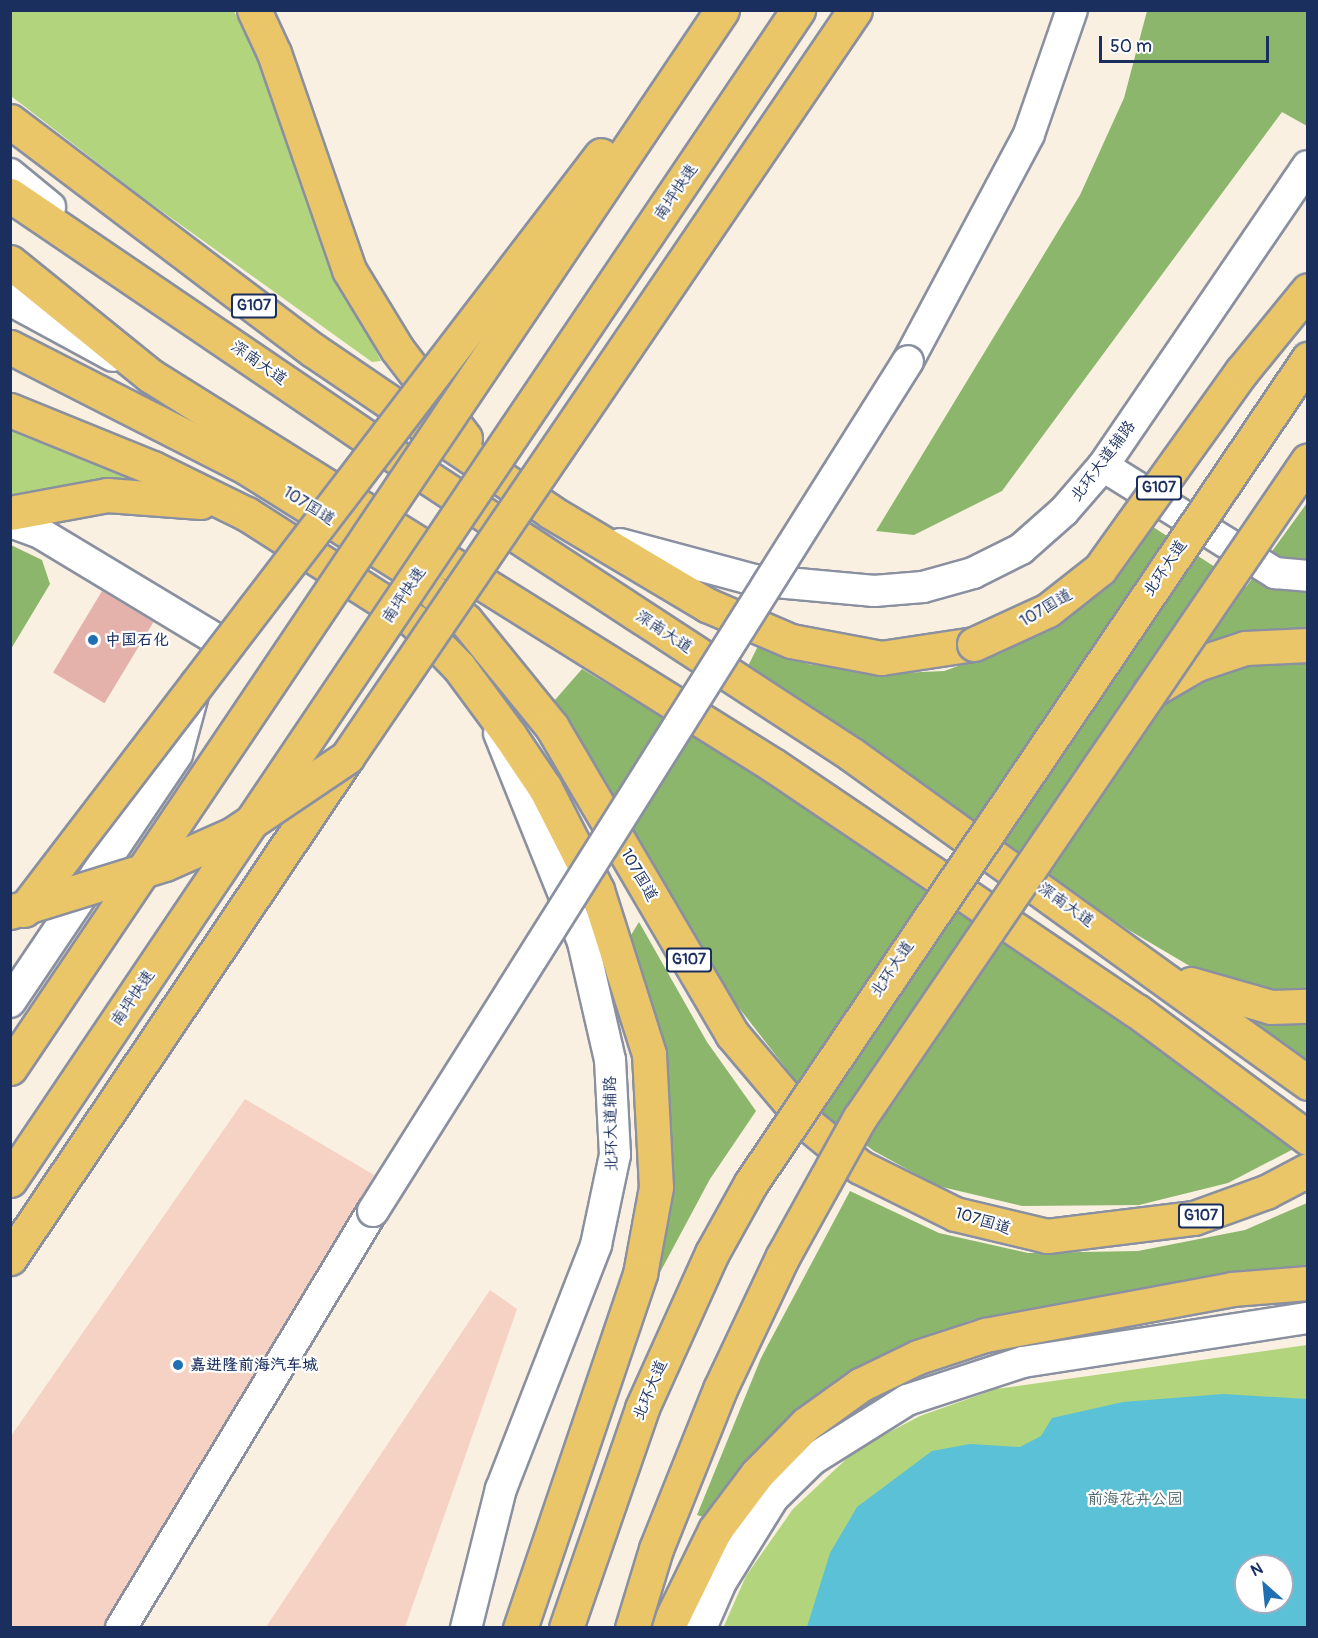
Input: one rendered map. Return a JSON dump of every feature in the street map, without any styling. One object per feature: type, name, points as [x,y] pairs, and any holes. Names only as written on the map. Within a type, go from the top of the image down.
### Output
[{"type":"main road","points":[[254,10],[274,53],[349,270],[397,349],[505,481]]},
{"type":"main road","name":"南坪快速","points":[[10,1180],[798,10]]},
{"type":"main road","points":[[10,1257],[855,10]]},
{"type":"main road","points":[[10,928],[521,256],[718,16]]},
{"type":"main road","points":[[10,1068],[718,16]]},
{"type":"main road","name":"107国道","points":[[10,121],[209,274],[551,512],[707,605],[791,641],[881,658],[974,644],[1048,610],[1100,569],[1242,371],[1308,290]]},
{"type":"main road","name":"深南大道","points":[[10,195],[141,281],[366,437],[851,754],[1156,969],[1308,1083]]},
{"type":"main road","points":[[10,262],[151,376],[478,585],[773,765],[1137,1011],[1308,1138]]},
{"type":"main road","name":"107国道","points":[[10,347],[183,433],[386,555],[444,600],[516,677],[574,763],[732,1034],[809,1125],[860,1167],[955,1214],[1047,1236],[1194,1218],[1266,1192],[1308,1170]]},
{"type":"main road","name":"北环大道","points":[[566,1628],[642,1408],[712,1253],[751,1183],[1308,359]]},
{"type":"main road","points":[[10,410],[153,468],[247,514],[290,538],[414,621],[479,692],[545,788],[597,890],[649,1054],[657,1142],[656,1187],[640,1274],[520,1628]]},
{"type":"main road","points":[[632,1628],[656,1549],[720,1389],[819,1189],[897,1057],[1308,460]]},
{"type":"main road","points":[[10,513],[107,495],[191,500],[247,514]]},
{"type":"main road","points":[[386,555],[478,585]]},
{"type":"main road","points":[[1149,692],[1197,664],[1245,648],[1308,645]]},
{"type":"main road","points":[[10,912],[165,864],[233,834],[347,757]]},
{"type":"main road","points":[[1156,969],[1211,993],[1271,1007],[1308,1006]]},
{"type":"main road","points":[[668,1628],[715,1530],[757,1474],[806,1424],[860,1385],[918,1357],[996,1332],[1233,1289],[1308,1283]]},
{"type":"street","points":[[121,1628],[373,1211],[908,361],[1029,134],[1072,10]]},
{"type":"street","name":"北环大道辅路","points":[[551,512],[635,551],[754,580],[874,591],[923,587],[973,573],[1021,549],[1064,511],[1103,466],[1308,166]]},
{"type":"street","points":[[10,174],[141,281]]},
{"type":"street","points":[[10,300],[151,376]]},
{"type":"street","points":[[1103,466],[1275,573],[1308,576]]},
{"type":"street","points":[[10,522],[40,533],[219,640]]},
{"type":"street","points":[[10,1002],[173,760],[200,674],[219,640],[290,538]]},
{"type":"street","name":"北环大道辅路","points":[[466,1628],[501,1489],[596,1245],[615,1155],[610,1060],[583,942],[479,692]]},
{"type":"street","points":[[701,1628],[721,1582],[773,1498],[813,1459],[907,1400],[1023,1362],[1308,1318]]},
{"type":"shaded area","name":"嘉进隆前海汽车城","points":[[245,1099],[374,1175],[326,1261],[340,1295],[140,1627],[11,1628],[11,1436]]},
{"type":"shaded area","points":[[490,1290],[517,1309],[405,1627],[266,1627]]},
{"type":"green space","points":[[10,11],[234,11],[265,73],[322,243],[381,361],[372,362],[142,197],[11,96]]},
{"type":"green space","points":[[1147,11],[1307,11],[1307,126],[1282,112],[1002,491],[914,535],[876,531],[1080,195],[1124,98]]},
{"type":"green space","points":[[10,424],[151,482],[11,499]]},
{"type":"green space","points":[[1307,503],[1307,1068],[1188,965],[1127,929],[748,666],[759,644],[808,664],[879,674],[944,671],[1009,648],[1096,592],[1150,525],[1246,587]]},
{"type":"green space","points":[[11,545],[42,560],[50,584],[11,649]]},
{"type":"green space","points":[[582,669],[772,783],[1103,1000],[1303,1144],[1228,1183],[1139,1205],[1022,1206],[938,1186],[874,1151],[820,1112],[722,986],[554,701]]},
{"type":"green space","points":[[639,922],[707,1042],[756,1111],[710,1179],[657,1278],[671,1201],[671,1110],[655,1015],[628,940]]},
{"type":"green space","points":[[850,1191],[939,1233],[1028,1253],[1138,1251],[1245,1230],[1307,1203],[1307,1269],[1183,1283],[972,1320],[889,1353],[706,1518],[697,1515],[761,1358]]},
{"type":"green space","name":"前海花卉公园","points":[[1307,1345],[1307,1627],[723,1628],[746,1576],[793,1509],[857,1449],[920,1416],[996,1389]]},
{"type":"water","name":"前海花卉公园","points":[[1223,1394],[1307,1399],[1307,1627],[807,1627],[830,1553],[857,1507],[932,1451],[970,1444],[1020,1447],[1041,1436],[1052,1418],[1123,1402]]},
{"type":"building","points":[[102,591],[153,622],[105,703],[53,672]]},
{"type":"place","name":"中国石化","points":[[93,640]]},
{"type":"place","name":"嘉进隆前海汽车城","points":[[178,1365]]}]
